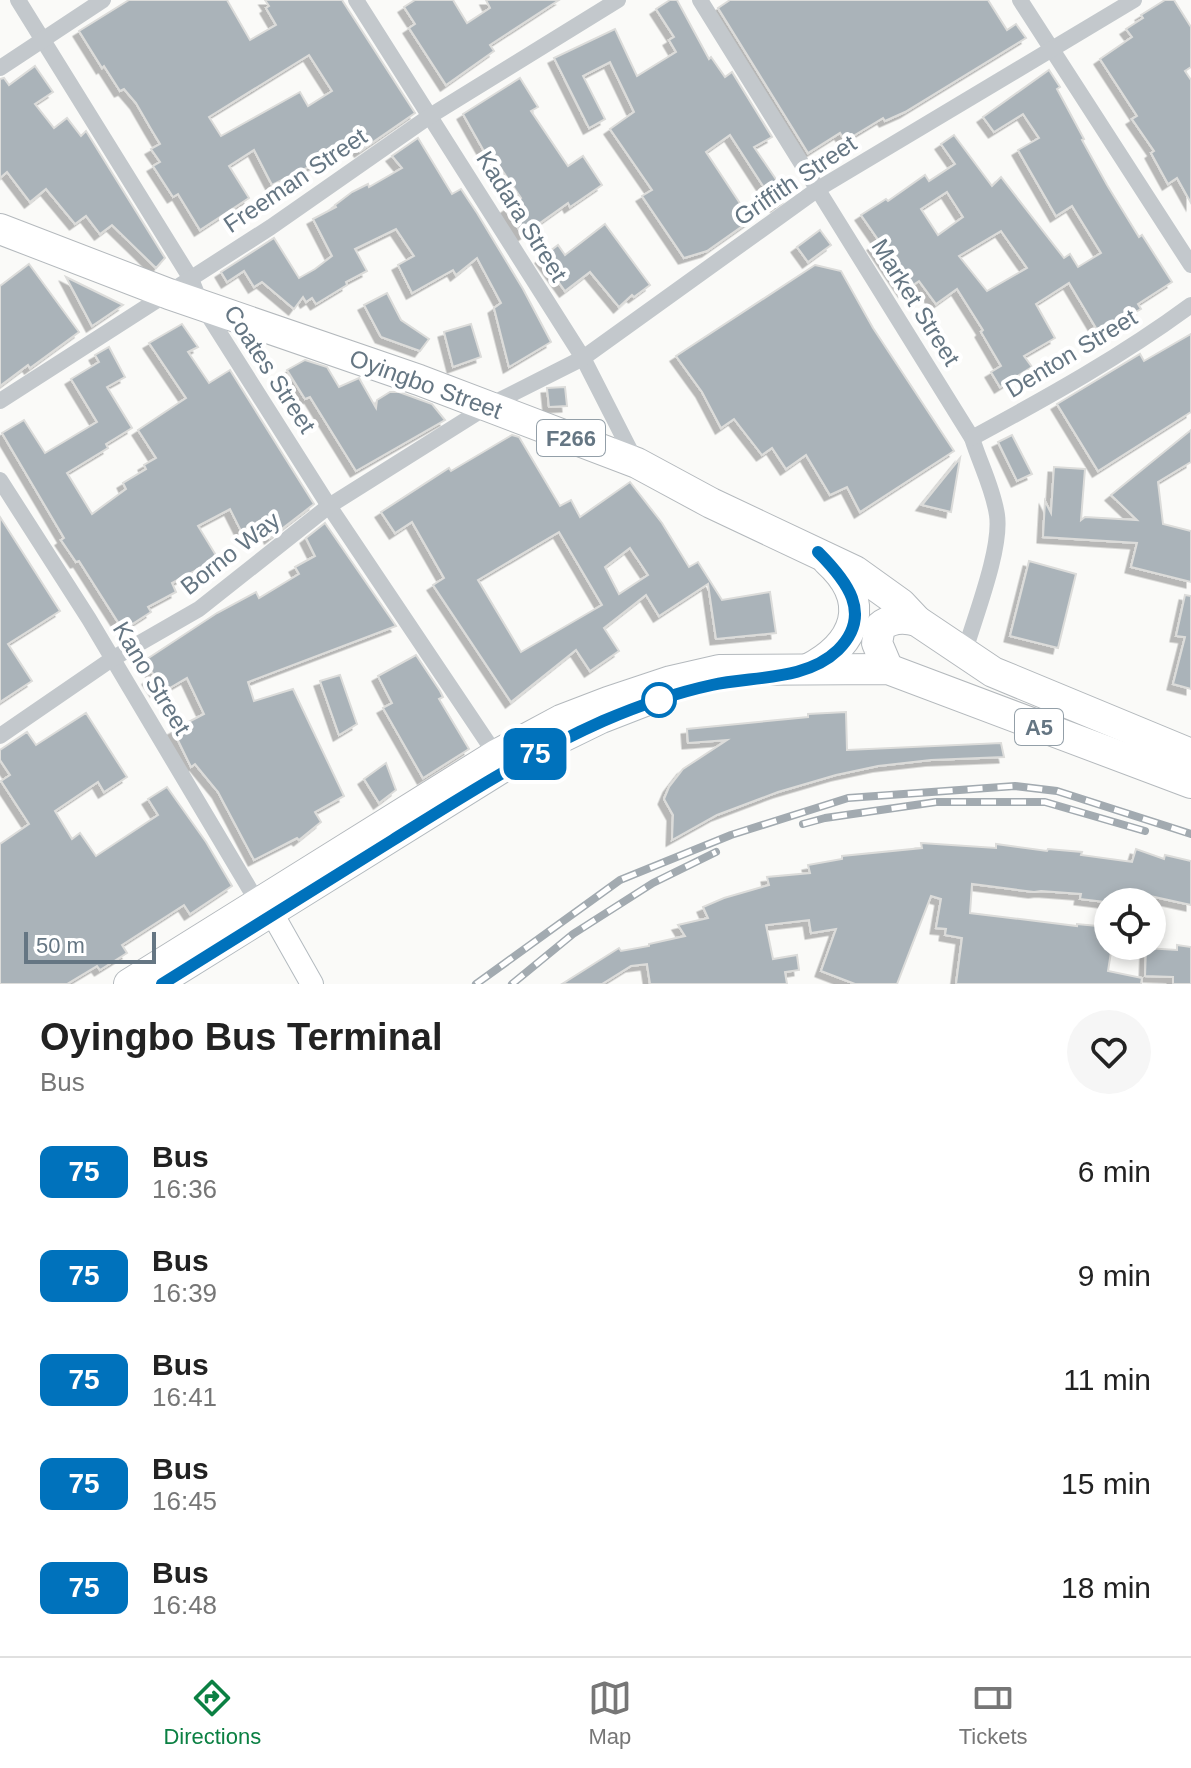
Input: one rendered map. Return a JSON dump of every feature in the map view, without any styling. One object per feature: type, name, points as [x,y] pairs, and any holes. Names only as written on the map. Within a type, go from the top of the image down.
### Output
[{"type":"highway","name":"Oyingbo Street","points":[[0,229],[187,292],[637,463],[711,503],[855,571],[901,604],[917,621]]},
{"type":"highway","name":"F266","points":[[808,669],[828,659],[840,648],[855,619],[849,588],[839,572],[818,552]]},
{"type":"highway","points":[[888,669],[877,643],[880,627],[893,620],[907,618],[917,621]]},
{"type":"highway","name":"A5","points":[[917,621],[993,672],[1191,754]]},
{"type":"highway","name":"A5","points":[[129,984],[266,909],[496,755],[561,720],[671,681],[719,670],[888,669],[1191,783]]},
{"type":"street","name":"Coates Street","points":[[18,0],[44,39],[187,292],[496,755]]},
{"type":"street","points":[[0,68],[103,0]]},
{"type":"street","name":"Kadara Street","points":[[356,0],[583,358],[637,463]]},
{"type":"street","name":"Freeman Street","points":[[0,401],[187,292],[430,116],[618,0]]},
{"type":"street","name":"Market Street","points":[[700,0],[972,438],[992,490],[998,519],[994,552],[964,654]]},
{"type":"street","points":[[1020,0],[1191,265]]},
{"type":"street","name":"Griffith Street","points":[[488,406],[583,358],[818,189],[1134,0]]},
{"type":"street","name":"Denton Street","points":[[972,438],[1072,385],[1191,305]]},
{"type":"street","name":"Borno Way","points":[[0,736],[112,659],[199,609],[329,506],[488,406]]},
{"type":"street","name":"Kano Street","points":[[0,480],[266,909]]},
{"type":"street","points":[[162,984],[266,909],[512,766],[602,722],[672,695],[713,684],[808,669]]},
{"type":"street","points":[[266,909],[312,984]]},
{"type":"building","points":[[129,0],[227,0],[250,40],[276,25],[265,0],[342,0],[415,113],[360,151],[352,139],[317,158],[319,162],[272,185],[254,150],[229,166],[249,198],[200,230],[178,194],[173,197],[153,166],[160,162],[151,149],[160,144],[136,103],[124,89],[120,91],[79,31]],"holes":[[[309,55],[332,91],[308,106],[300,92],[221,136],[209,117]]]},
{"type":"building","points":[[415,0],[453,0],[467,23],[490,8],[486,0],[559,0],[490,45],[494,51],[446,85],[409,28],[415,24],[404,7]]},
{"type":"building","points":[[670,0],[677,0],[709,59],[711,57],[725,77],[732,72],[772,137],[754,147],[788,197],[776,206],[730,135],[706,152],[751,220],[707,251],[684,258],[642,196],[652,190],[610,129],[634,112],[610,62],[583,76],[605,119],[589,128],[554,58],[615,29],[637,76],[676,52],[669,40],[674,37],[656,9]]},
{"type":"building","points":[[730,0],[988,0],[1007,30],[1016,24],[1026,38],[905,112],[885,121],[883,118],[845,141],[840,133],[808,153],[718,8]]},
{"type":"building","points":[[1165,0],[1174,0],[1191,27],[1191,67],[1185,71],[1191,80],[1191,203],[1177,178],[1168,184],[1151,153],[1154,151],[1132,119],[1137,116],[1100,59],[1132,37],[1126,29]]},
{"type":"building","points":[[35,66],[53,92],[35,104],[54,128],[67,118],[81,136],[86,131],[165,258],[156,268],[112,225],[100,234],[86,216],[75,224],[46,189],[30,202],[7,172],[0,178],[0,79],[4,78],[9,85]]},
{"type":"building","points":[[1049,70],[1107,185],[1172,282],[1138,304],[1141,309],[1127,317],[1129,321],[1102,338],[1069,283],[1036,304],[1055,338],[1024,356],[1032,367],[1000,387],[991,372],[1001,366],[957,289],[936,304],[919,281],[904,291],[873,245],[879,241],[861,215],[886,199],[888,201],[925,175],[929,181],[955,164],[941,144],[954,135],[992,186],[1001,177],[1064,258],[1070,254],[1078,267],[1101,253],[1072,206],[1056,216],[1018,150],[1039,138],[1023,114],[994,132],[983,117]],"holes":[[[947,192],[963,217],[938,235],[921,209]],[[1001,231],[1027,268],[987,291],[959,256]]]},
{"type":"building","points":[[520,78],[538,107],[531,111],[568,166],[583,156],[602,185],[570,207],[568,203],[523,235],[505,209],[521,198],[489,151],[485,153],[463,114]]},
{"type":"building","points":[[418,138],[452,194],[461,189],[477,213],[551,342],[509,367],[494,308],[501,303],[477,258],[456,275],[453,270],[412,293],[398,265],[414,256],[396,229],[355,249],[367,271],[316,304],[312,298],[306,302],[303,297],[294,309],[262,282],[254,287],[244,271],[227,282],[221,272],[274,238],[299,278],[315,269],[332,256],[313,219],[336,207],[352,192],[368,184],[369,187],[402,168],[392,156]]},
{"type":"building","points":[[605,224],[650,285],[619,307],[590,272],[565,291],[541,258],[558,245],[565,255]]},
{"type":"building","points":[[820,230],[831,245],[808,262],[797,247]]},
{"type":"building","points":[[29,264],[79,332],[0,386],[0,286]]},
{"type":"building","points":[[815,265],[841,271],[873,328],[954,451],[860,512],[847,487],[830,495],[806,455],[786,469],[772,448],[762,455],[734,419],[721,428],[702,392],[676,356]]},
{"type":"building","points":[[66,277],[123,305],[92,326]]},
{"type":"building","points":[[387,293],[401,320],[429,339],[420,351],[381,337],[364,305]]},
{"type":"building","points":[[182,324],[198,347],[188,352],[209,383],[230,370],[314,504],[270,538],[262,520],[241,531],[230,509],[198,526],[220,562],[205,572],[202,567],[172,583],[176,592],[148,607],[151,612],[123,630],[79,561],[76,562],[61,540],[64,538],[2,433],[24,420],[45,453],[97,422],[71,379],[99,362],[95,355],[109,347],[125,377],[107,387],[132,428],[106,444],[108,448],[67,473],[92,514],[126,489],[123,483],[146,469],[144,465],[156,458],[138,430],[186,398],[149,343]]},
{"type":"building","points":[[471,324],[481,357],[453,367],[444,332]]},
{"type":"building","points":[[1191,334],[1191,412],[1098,471],[1057,404],[1140,354],[1144,361]]},
{"type":"building","points":[[305,360],[327,367],[339,387],[359,378],[376,408],[377,400],[390,392],[399,392],[432,404],[445,420],[356,471],[310,397],[305,399],[287,370]]},
{"type":"building","points":[[565,387],[567,406],[549,407],[547,388]]},
{"type":"building","points":[[1191,430],[1191,462],[1158,482],[1163,524],[1191,531],[1191,582],[1131,567],[1137,543],[1043,537],[1045,501],[1051,513],[1054,467],[1085,469],[1081,520],[1085,517],[1137,520],[1111,495]]},
{"type":"building","points":[[512,435],[519,437],[560,506],[571,500],[580,517],[630,482],[662,523],[689,567],[698,562],[722,600],[770,592],[776,633],[716,639],[708,584],[659,616],[646,595],[604,628],[619,651],[590,671],[576,650],[511,702],[433,585],[444,578],[412,522],[395,533],[381,512],[449,468],[451,471]],"holes":[[[559,532],[602,605],[521,652],[478,580]],[[630,548],[648,575],[619,594],[605,567]]]},
{"type":"building","points":[[1012,435],[1032,474],[1017,481],[998,442]]},
{"type":"building","points":[[960,458],[951,512],[922,505]]},
{"type":"building","points":[[0,517],[60,611],[8,644],[32,681],[0,702]]},
{"type":"building","points":[[325,523],[396,626],[248,682],[254,701],[293,689],[344,796],[315,812],[321,822],[299,840],[297,838],[254,860],[218,792],[195,764],[191,767],[173,730],[204,714],[187,678],[168,689],[165,685],[156,691],[148,679],[154,675],[144,661],[217,613],[256,592],[259,598],[299,574],[295,567],[315,556],[306,538]]},
{"type":"building","points":[[1029,561],[1076,574],[1058,648],[1010,636]]},
{"type":"building","points":[[1185,595],[1191,596],[1191,689],[1173,684],[1185,637],[1176,636]]},
{"type":"building","points":[[416,655],[440,691],[443,697],[439,699],[469,749],[423,778],[383,708],[392,703],[378,676]]},
{"type":"building","points":[[340,675],[357,724],[339,735],[320,681]]},
{"type":"building","points":[[846,712],[847,750],[1001,743],[1004,757],[931,760],[836,775],[717,815],[672,840],[673,815],[664,799],[669,787],[683,769],[727,740],[688,743],[687,729]]},
{"type":"building","points":[[86,713],[127,777],[104,792],[98,782],[55,811],[72,839],[80,833],[96,856],[158,815],[148,799],[167,787],[206,842],[232,886],[190,914],[184,905],[122,945],[127,953],[100,970],[97,966],[67,984],[0,984],[0,844],[29,824],[1,781],[10,775],[0,760],[0,750],[27,732],[36,745]]},
{"type":"building","points":[[386,763],[396,790],[379,803],[364,779]]},
{"type":"building","points":[[921,843],[996,848],[996,844],[1082,852],[1081,855],[1132,862],[1136,849],[1164,859],[1165,855],[1191,861],[1191,905],[1166,900],[1166,888],[1094,888],[1094,901],[1080,899],[1081,894],[972,884],[970,913],[1094,926],[1094,960],[1110,960],[1108,971],[1142,978],[1141,984],[956,984],[962,938],[945,935],[946,929],[936,928],[941,899],[931,896],[897,984],[855,984],[821,971],[836,929],[811,933],[809,920],[766,925],[773,959],[797,955],[799,970],[785,972],[787,984],[650,984],[647,964],[631,966],[602,984],[562,984],[619,948],[621,951],[649,946],[685,936],[678,925],[708,918],[703,907],[769,885],[767,877],[810,873],[808,865],[842,859],[842,856],[922,848]]},
{"type":"building","points":[[1177,945],[1191,947],[1191,984],[1173,984],[1173,977],[1145,976],[1146,960],[1166,960],[1166,949],[1177,950]]},
{"type":"railway","points":[[476,984],[620,880],[731,835],[848,798],[1015,786],[1057,791],[1191,834]]},
{"type":"railway","points":[[803,824],[936,802],[1045,802],[1145,831]]},
{"type":"railway","points":[[512,984],[573,934],[653,883],[716,852]]},
{"type":"bus line","name":"75","points":[[162,984],[512,766],[602,722],[672,695],[713,684],[808,669],[828,659],[846,641],[855,619],[849,588],[839,572],[818,552]]}]
